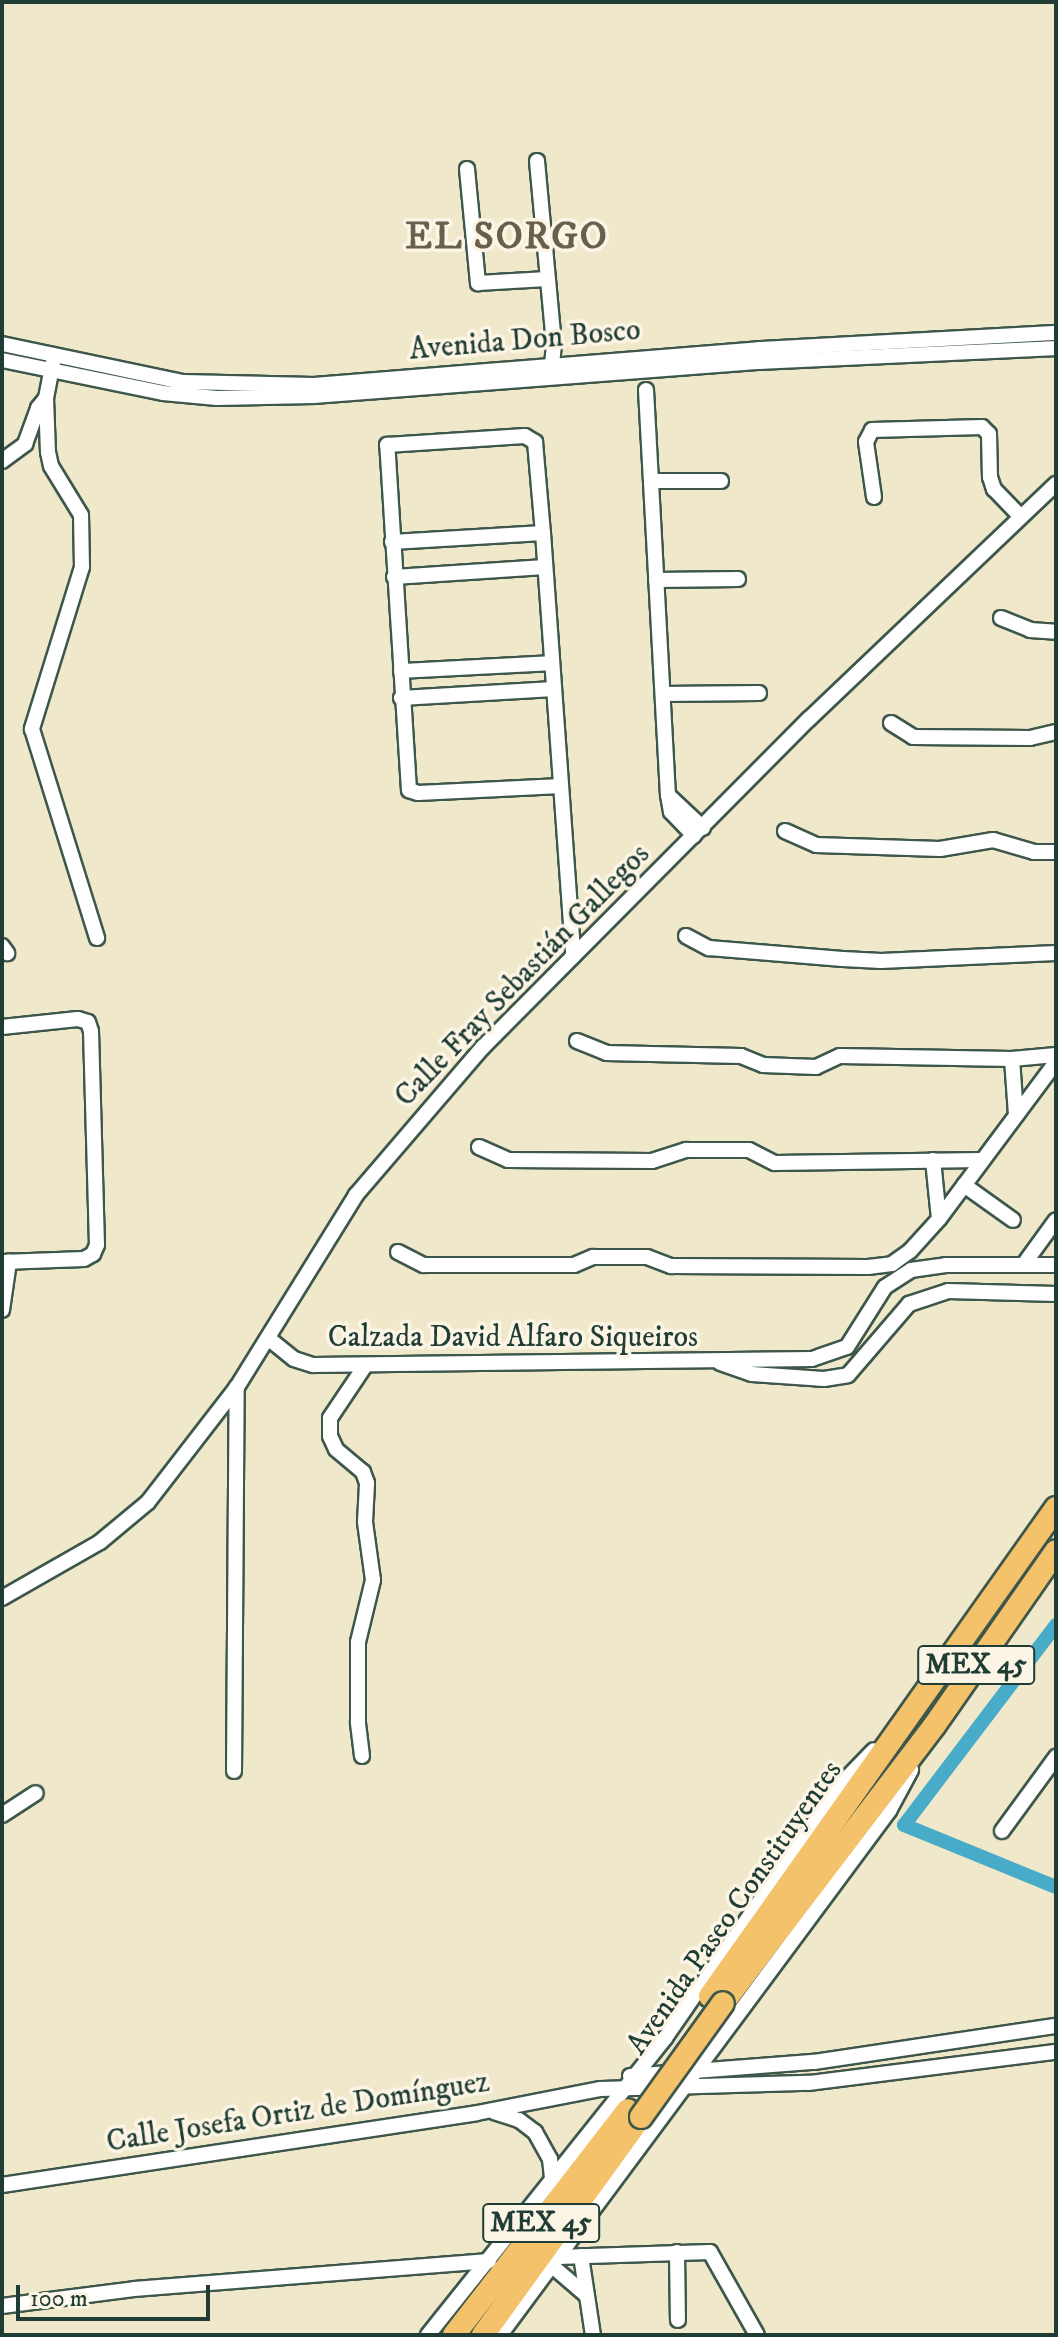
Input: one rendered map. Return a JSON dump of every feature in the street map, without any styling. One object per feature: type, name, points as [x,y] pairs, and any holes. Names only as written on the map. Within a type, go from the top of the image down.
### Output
[{"type":"highway","name":"Avenida Paseo Constituyentes","points":[[483,2335],[723,2003],[852,1814],[913,1709],[1056,1508]]},
{"type":"highway","name":"Avenida Paseo Constituyentes","points":[[454,2335],[852,1814],[934,1726],[1056,1551]]},
{"type":"street","points":[[537,161],[554,343],[552,365]]},
{"type":"street","points":[[467,169],[478,283],[547,279]]},
{"type":"street","name":"Avenida Don Bosco","points":[[2,360],[163,393],[217,398],[314,391],[552,365],[1056,333]]},
{"type":"street","name":"Avenida Don Bosco","points":[[2,344],[183,382],[314,391]]},
{"type":"street","name":"Avenida Don Bosco","points":[[343,388],[760,362],[1056,348]]},
{"type":"street","points":[[54,354],[46,398],[49,459],[81,515],[82,567],[32,729],[97,938]]},
{"type":"street","points":[[646,390],[668,795],[698,832]]},
{"type":"street","points":[[2,461],[25,444],[38,408],[46,398]]},
{"type":"street","points":[[874,497],[866,442],[872,430],[982,427],[989,434],[990,477],[994,489],[1020,516]]},
{"type":"street","points":[[561,786],[418,793],[409,790],[387,445],[532,437],[535,442],[543,533],[545,567],[561,786],[573,956]]},
{"type":"street","points":[[651,481],[721,481]]},
{"type":"street","name":"Calle Fray Sebastián Gallegos","points":[[2,1597],[100,1542],[132,1518],[237,1387],[356,1195],[491,1038],[809,719],[1056,484]]},
{"type":"street","points":[[392,542],[543,533]]},
{"type":"street","points":[[394,577],[545,567]]},
{"type":"street","points":[[656,580],[738,579]]},
{"type":"street","points":[[1001,618],[1030,630],[1056,632]]},
{"type":"street","points":[[401,671],[552,663]]},
{"type":"street","points":[[401,698],[554,689]]},
{"type":"street","points":[[663,694],[759,693]]},
{"type":"street","points":[[891,723],[913,737],[1030,738],[1056,732]]},
{"type":"street","points":[[785,831],[816,845],[940,849],[993,840],[1034,852],[1056,852]]},
{"type":"street","points":[[686,936],[709,948],[881,961],[1056,953]]},
{"type":"street","points":[[2,1027],[78,1019],[88,1022],[91,1031],[97,1245],[93,1254],[84,1259],[5,1262],[2,1310]]},
{"type":"street","points":[[577,1041],[606,1053],[741,1056],[763,1065],[816,1067],[840,1056],[1012,1059],[1056,1055]]},
{"type":"street","points":[[1012,1059],[1016,1115]]},
{"type":"street","points":[[398,1252],[424,1265],[574,1265],[593,1257],[647,1257],[671,1266],[868,1267],[892,1264],[910,1251],[939,1219],[1056,1062]]},
{"type":"street","points":[[479,1147],[508,1160],[652,1161],[686,1150],[749,1150],[775,1163],[982,1160]]},
{"type":"street","points":[[933,1160],[939,1219]]},
{"type":"street","points":[[964,1185],[1013,1220]]},
{"type":"street","points":[[1024,1264],[1056,1220]]},
{"type":"street","name":"Calzada David Alfaro Siqueiros","points":[[268,1338],[294,1359],[304,1362],[365,1366],[719,1363],[747,1357],[812,1359],[847,1347],[885,1287],[911,1270],[1056,1265]]},
{"type":"street","name":"Calzada David Alfaro Siqueiros","points":[[719,1363],[752,1374],[824,1379],[848,1375],[909,1304],[948,1291],[1056,1294]]},
{"type":"street","points":[[362,1756],[358,1642],[373,1580],[365,1522],[367,1483],[363,1472],[336,1449],[330,1418],[365,1366]]},
{"type":"street","points":[[234,1771],[237,1387]]},
{"type":"street","points":[[428,2335],[665,2038],[841,1784],[913,1709]]},
{"type":"street","points":[[500,2335],[889,1811],[934,1726]]},
{"type":"street","points":[[1002,1831],[1056,1757]]},
{"type":"street","points":[[2,1815],[36,1793]]},
{"type":"street","points":[[692,2000],[700,2018],[735,2019]]},
{"type":"street","name":"Calle Josefa Ortiz de Domínguez","points":[[601,2089],[635,2074],[814,2062],[1056,2026]]},
{"type":"street","points":[[665,2038],[694,2034],[714,2047]]},
{"type":"street","name":"Calle Josefa Ortiz de Domínguez","points":[[2,2185],[486,2111],[601,2089],[809,2083],[1056,2052]]},
{"type":"street","points":[[809,2083],[808,2074],[814,2062]]},
{"type":"street","points":[[486,2111],[509,2116],[535,2132],[550,2159],[552,2178]]},
{"type":"street","points":[[555,2261],[581,2256],[702,2250],[716,2257],[757,2335]]},
{"type":"street","points":[[677,2252],[678,2320]]},
{"type":"street","points":[[581,2256],[593,2335]]},
{"type":"street","points":[[2,2306],[134,2289],[489,2261]]},
{"type":"street","points":[[555,2261],[586,2295]]},
{"type":"waterway","points":[[1056,1625],[904,1825],[1056,1887]]},
{"type":"district","name":"EL SORGO","points":[[507,238]]}]
